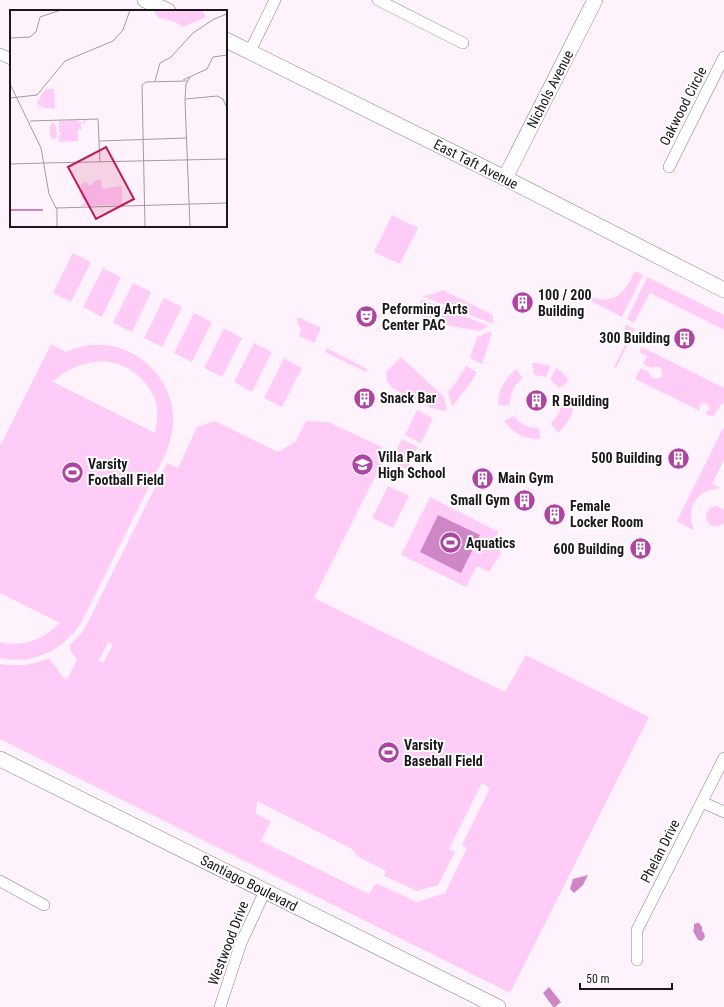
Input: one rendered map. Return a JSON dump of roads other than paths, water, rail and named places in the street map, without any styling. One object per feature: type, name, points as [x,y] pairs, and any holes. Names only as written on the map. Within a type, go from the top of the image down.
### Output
[{"type":"street","points":[[145,0],[166,10]]},
{"type":"street","points":[[250,51],[275,0]]},
{"type":"street","points":[[378,0],[463,43]]},
{"type":"street","name":"Nichols Avenue","points":[[505,178],[595,0]]},
{"type":"street","name":"East Taft Avenue","points":[[227,40],[505,178],[724,290]]},
{"type":"street","points":[[0,54],[10,59]]},
{"type":"street","name":"Oakwood Circle","points":[[669,167],[724,57]]},
{"type":"street","name":"Phelan Drive","points":[[637,960],[637,930],[724,758]]},
{"type":"street","name":"Santiago Boulevard","points":[[0,759],[498,1007]]},
{"type":"street","points":[[702,802],[724,812]]},
{"type":"street","points":[[0,881],[44,905]]},
{"type":"street","name":"Westwood Drive","points":[[220,1007],[241,942],[265,891]]},
{"type":"place","name":"100 / 200 Building","points":[[522,303]]},
{"type":"place","name":"Peforming Arts Center PAC","points":[[366,317]]},
{"type":"place","name":"300 Building","points":[[685,338]]},
{"type":"place","name":"Snack Bar","points":[[364,398]]},
{"type":"place","name":"R Building","points":[[536,401]]},
{"type":"place","name":"500 Building","points":[[678,458]]},
{"type":"place","name":"Villa Park High School","points":[[362,465]]},
{"type":"place","name":"Varsity Football Field","points":[[72,472]]},
{"type":"place","name":"Main Gym","points":[[482,478]]},
{"type":"place","name":"Small Gym","points":[[525,500]]},
{"type":"place","name":"Female Locker Room","points":[[555,514]]},
{"type":"place","name":"Aquatics","points":[[450,543]]},
{"type":"place","name":"600 Building","points":[[640,549]]},
{"type":"place","name":"Varsity Baseball Field","points":[[388,753]]}]
